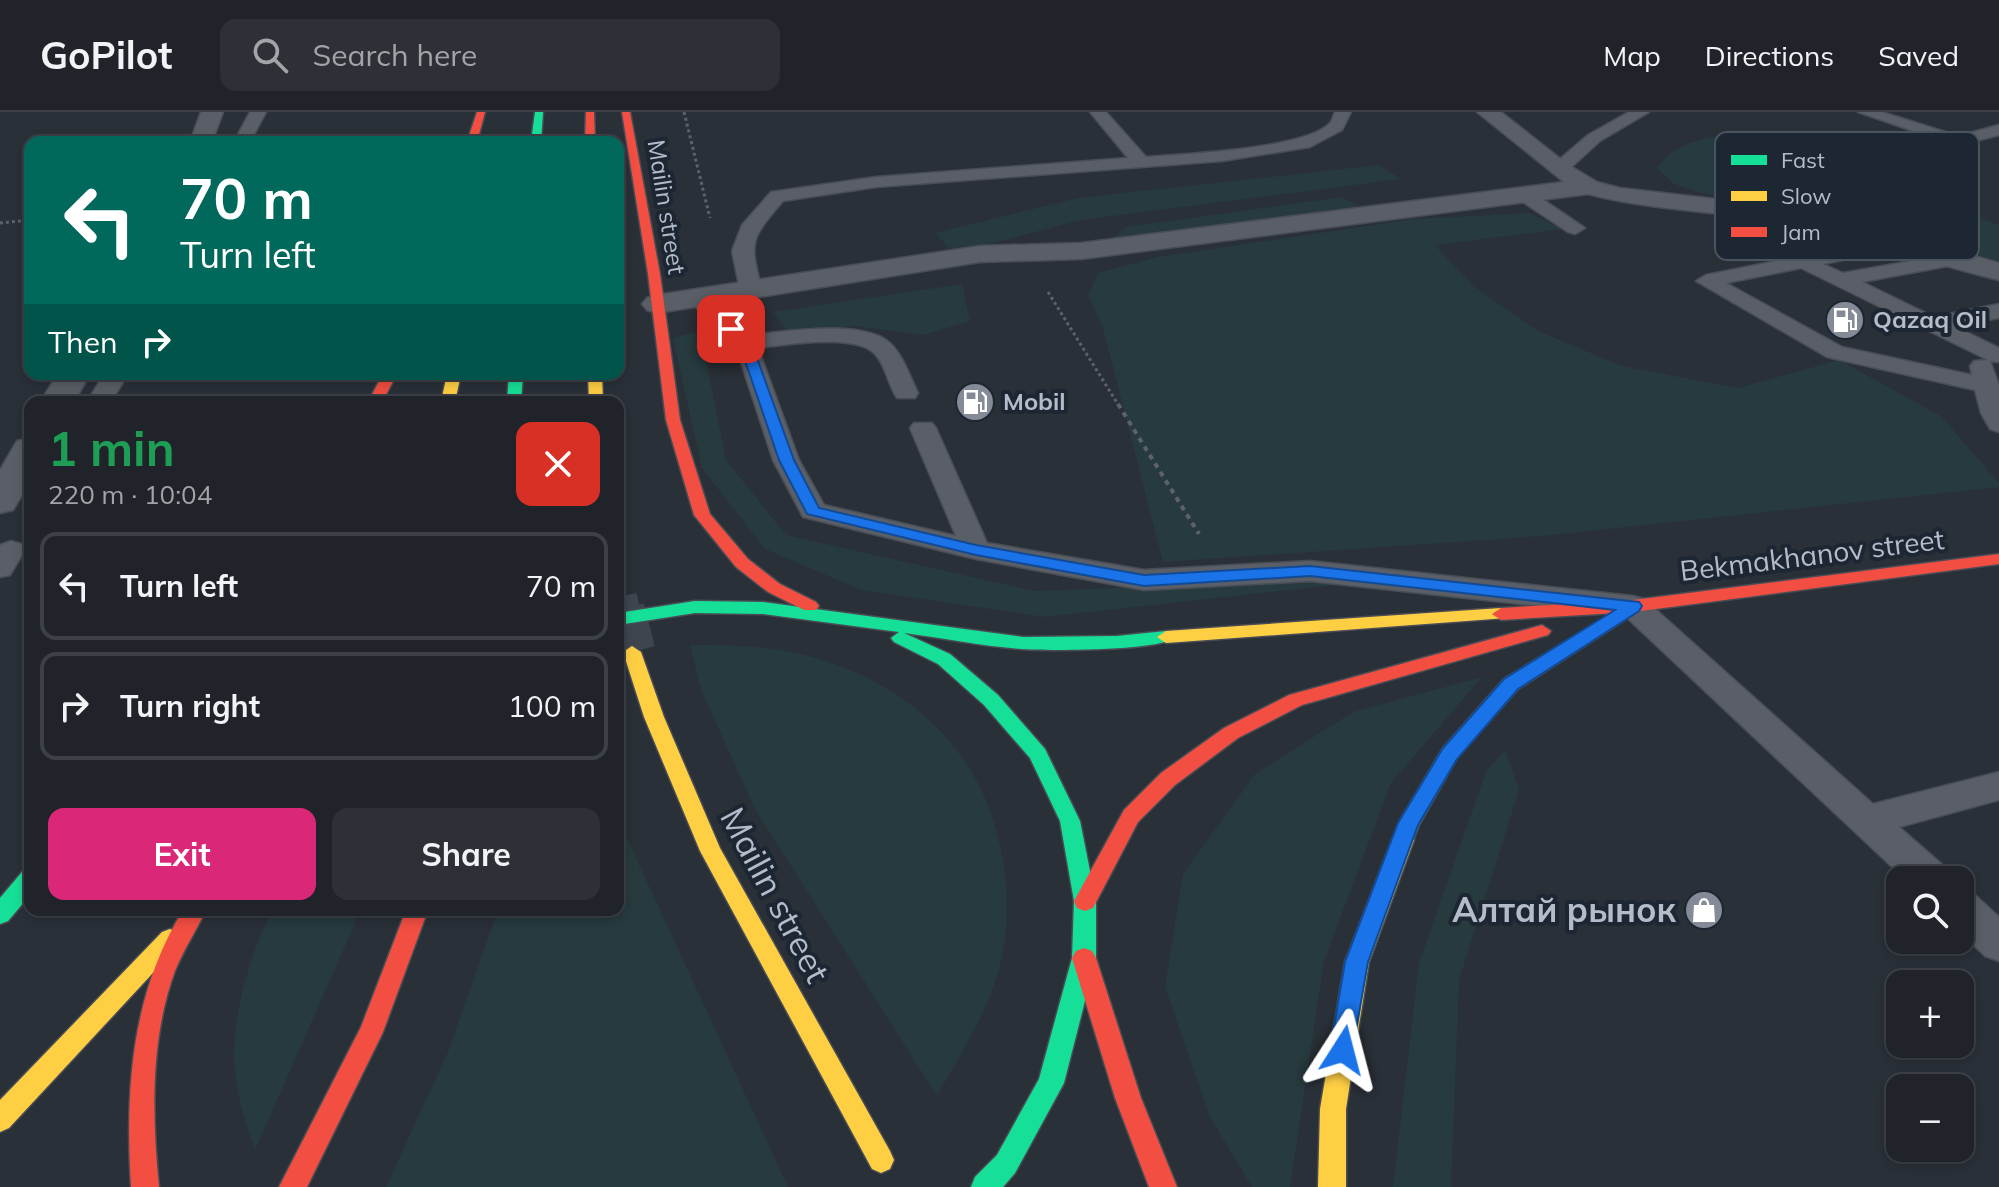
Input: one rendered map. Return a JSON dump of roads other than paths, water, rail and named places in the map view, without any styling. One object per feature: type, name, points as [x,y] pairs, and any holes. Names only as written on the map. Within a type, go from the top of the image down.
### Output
[{"type":"main road","points":[[474,136],[481,112]]},
{"type":"main road","points":[[485,136],[487,112]]},
{"type":"main road","points":[[537,136],[539,112]]},
{"type":"main road","points":[[590,112],[590,136]]},
{"type":"main road","name":"Mailin street","points":[[626,112],[673,420],[702,515],[724,545],[774,588],[838,618]]},
{"type":"main road","name":"Bekmakhanov street","points":[[1633,606],[1999,559]]},
{"type":"main road","points":[[624,618],[695,607],[763,608],[1023,643],[1117,642],[1222,631],[1633,606]]},
{"type":"main road","points":[[1085,901],[1131,816],[1168,779],[1231,733],[1296,700],[1633,606]]},
{"type":"main road","points":[[1332,1187],[1333,1109],[1357,962],[1409,823],[1450,753],[1511,684],[1633,606]]},
{"type":"main road","points":[[872,625],[944,659],[991,700],[1038,754],[1070,821],[1085,901],[1084,958],[1051,1083],[1006,1164],[985,1187]]},
{"type":"main road","name":"Mailin street","points":[[632,652],[654,717],[711,851],[881,1160]]},
{"type":"main road","points":[[0,914],[24,886]]},
{"type":"main road","points":[[0,1119],[190,916]]},
{"type":"main road","points":[[145,1187],[140,1146],[139,1072],[154,1002],[190,916]]},
{"type":"main road","points":[[293,1187],[371,1032],[415,916]]},
{"type":"main road","points":[[1084,958],[1128,1098],[1163,1187]]},
{"type":"street","points":[[203,136],[212,112]]},
{"type":"street","points":[[1488,112],[1559,169],[1588,187],[1620,195],[1715,207]]},
{"type":"street","points":[[980,254],[1061,230],[1362,189],[1559,169]]},
{"type":"street","points":[[657,304],[980,254],[1081,251],[1588,187]]},
{"type":"street","points":[[1960,260],[1999,272]]},
{"type":"street","points":[[0,502],[24,460]]},
{"type":"lane","points":[[245,136],[258,112]]},
{"type":"lane","points":[[1098,112],[1141,162]]},
{"type":"lane","points":[[751,290],[742,251],[752,225],[777,196],[876,182],[1222,156],[1304,143],[1336,127],[1343,112]]},
{"type":"lane","points":[[1559,169],[1594,138],[1638,114],[1657,112]]},
{"type":"lane","points":[[1866,112],[1929,132]]},
{"type":"lane","points":[[1979,135],[1999,130]]},
{"type":"lane","points":[[1523,194],[1575,228]]},
{"type":"lane","points":[[1807,260],[1706,281],[1835,352],[1987,385]]},
{"type":"lane","points":[[1840,280],[1951,260]]},
{"type":"lane","points":[[1802,261],[1998,356]]},
{"type":"lane","points":[[697,298],[745,342],[786,460],[813,511],[976,550],[1144,580],[1310,571],[1633,606],[1917,866]]},
{"type":"lane","points":[[1932,324],[1999,311]]},
{"type":"lane","points":[[745,342],[850,336],[870,339],[882,348],[906,393]]},
{"type":"lane","points":[[1998,356],[1981,359],[1993,413],[1999,424]]},
{"type":"lane","points":[[923,428],[976,550]]},
{"type":"lane","points":[[1868,820],[1999,786]]},
{"type":"lane","points":[[1974,919],[1999,943]]},
{"type":"tunnel","points":[[624,621],[632,652]]},
{"type":"place","name":"Qazaq Oil","points":[[1845,320]]},
{"type":"place","name":"Mobil","points":[[975,402]]},
{"type":"place","name":"Алтай рынок","points":[[1704,910]]}]
